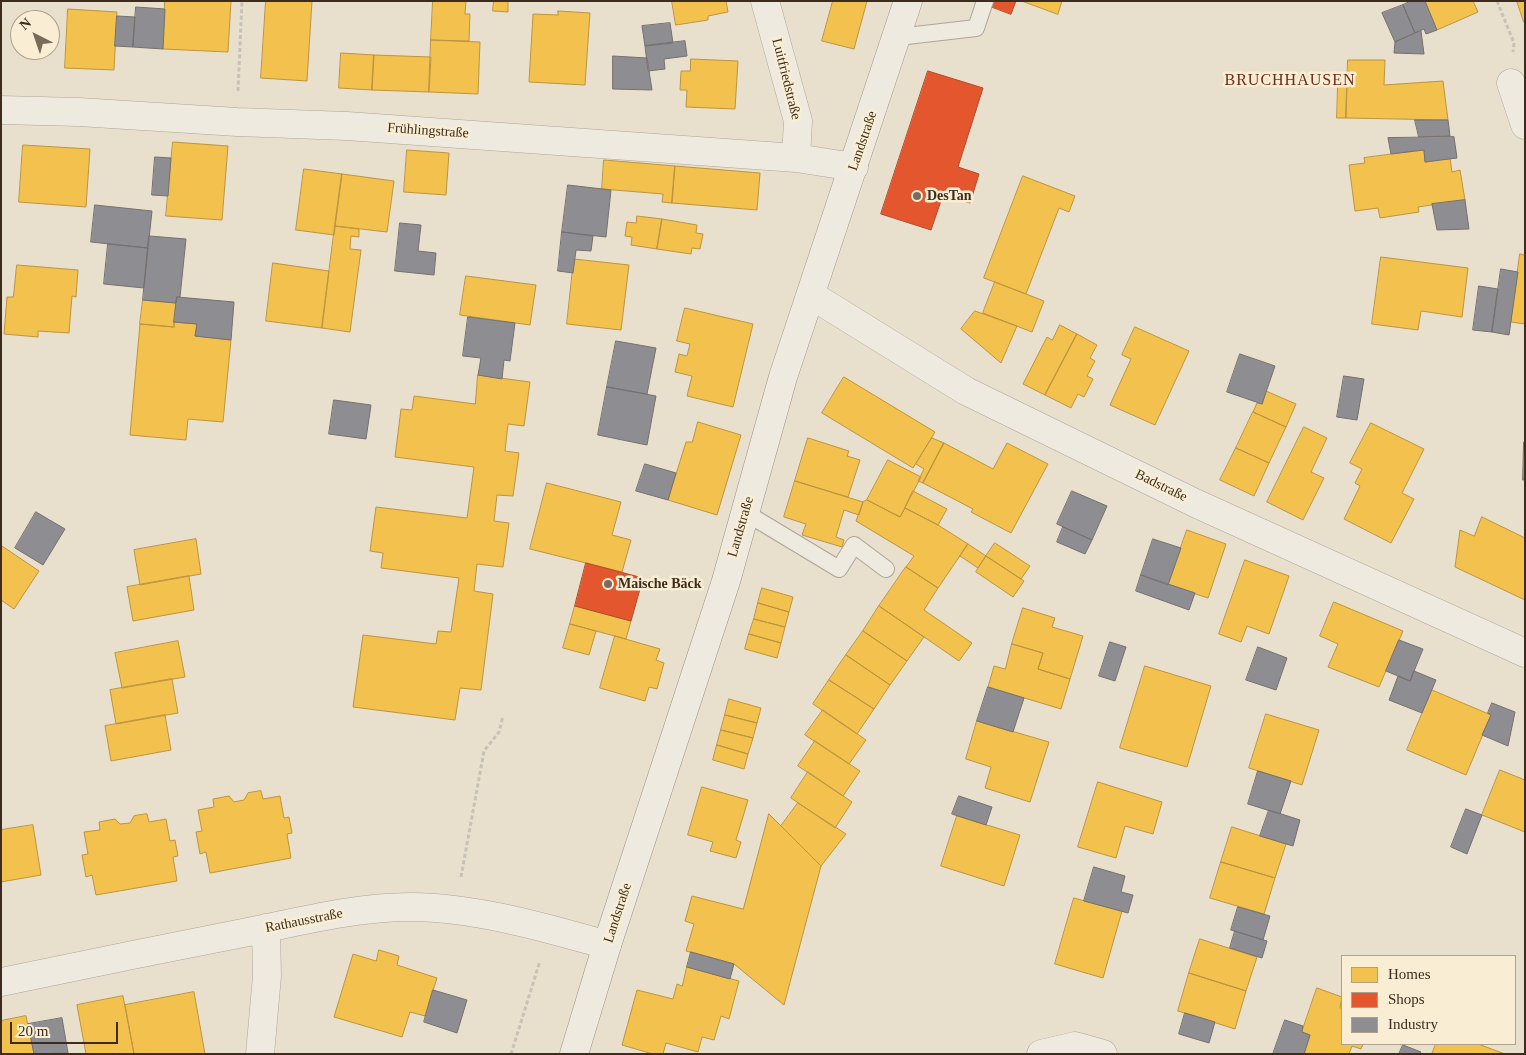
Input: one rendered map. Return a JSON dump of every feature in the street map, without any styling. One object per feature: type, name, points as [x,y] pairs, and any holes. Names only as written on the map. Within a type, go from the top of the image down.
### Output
[{"type":"street","name":"Luitfriedstraße","points":[[765,1],[798,121],[796,158]]},
{"type":"street","name":"Landstraße","points":[[574,1054],[607,945],[711,630],[746,513],[783,377],[898,37],[908,1]]},
{"type":"street","points":[[1511,82],[1525,125]]},
{"type":"street","name":"Frühlingstraße","points":[[1,110],[79,112],[237,122],[347,126],[796,158],[854,167]]},
{"type":"street","name":"Badstraße","points":[[811,295],[966,391],[1195,502],[1525,653]]},
{"type":"street","name":"Rathausstraße","points":[[1,982],[313,918],[377,909],[411,907],[455,910],[550,929],[607,945]]},
{"type":"street","points":[[260,1054],[267,976],[266,928]]},
{"type":"street","points":[[1041,1054],[1075,1046],[1103,1054]]},
{"type":"lane","points":[[898,37],[976,28],[985,1]]},
{"type":"lane","points":[[746,513],[839,569],[854,545],[886,569]]},
{"type":"path","points":[[237,122],[242,1]]},
{"type":"path","points":[[1497,1],[1514,43],[1511,82]]},
{"type":"path","points":[[455,910],[484,751],[499,732],[503,716]]},
{"type":"path","points":[[511,1054],[550,929]]},
{"type":"building: Homes","points":[[165,1],[231,1],[228,52],[163,49]]},
{"type":"building: Homes","points":[[266,1],[312,1],[307,81],[261,78]]},
{"type":"building: Homes","points":[[433,1],[466,1],[465,14],[470,14],[469,41],[431,40]]},
{"type":"building: Homes","points":[[494,1],[508,1],[508,12],[493,11]]},
{"type":"building: Homes","points":[[672,1],[726,1],[728,12],[708,16],[708,20],[676,25]]},
{"type":"building: Homes","points":[[833,1],[867,1],[854,49],[822,41]]},
{"type":"building: Homes","points":[[1022,1],[1062,1],[1058,14]]},
{"type":"building: Homes","points":[[1425,1],[1473,1],[1478,12],[1437,30]]},
{"type":"building: Homes","points":[[1517,1],[1525,1],[1525,22],[1524,22]]},
{"type":"building: Homes","points":[[68,9],[117,12],[114,70],[65,68]]},
{"type":"building: Homes","points":[[558,11],[590,13],[585,85],[529,82],[533,14],[558,15]]},
{"type":"building: Homes","points":[[431,40],[480,42],[478,94],[429,92]]},
{"type":"building: Homes","points":[[341,53],[374,55],[372,90],[339,88]]},
{"type":"building: Homes","points":[[374,55],[431,57],[429,92],[372,90]]},
{"type":"building: Homes","points":[[691,59],[738,61],[735,109],[686,107],[687,90],[680,90],[681,71],[690,71]]},
{"type":"building: Homes","points":[[1348,60],[1385,60],[1384,85],[1443,81],[1448,120],[1346,118]]},
{"type":"building: Homes","points":[[1338,85],[1347,85],[1346,118],[1337,118]]},
{"type":"building: Homes","points":[[173,142],[228,146],[222,220],[166,216]]},
{"type":"building: Homes","points":[[23,145],[90,149],[86,207],[19,202]]},
{"type":"building: Homes","points":[[407,150],[449,153],[446,195],[404,192]]},
{"type":"building: Homes","points":[[1424,150],[1425,162],[1450,158],[1452,172],[1460,170],[1465,200],[1418,207],[1419,212],[1380,218],[1378,208],[1355,211],[1349,165],[1365,163],[1364,158]]},
{"type":"building: Homes","points":[[604,160],[675,166],[672,203],[662,202],[663,194],[602,189]]},
{"type":"building: Homes","points":[[675,166],[760,173],[757,210],[672,203]]},
{"type":"building: Homes","points":[[304,169],[342,174],[334,235],[296,230]]},
{"type":"building: Homes","points":[[342,174],[394,181],[387,232],[335,226]]},
{"type":"building: Homes","points":[[1023,176],[1075,196],[1069,212],[1059,208],[1026,294],[984,278]]},
{"type":"building: Homes","points":[[637,216],[662,219],[657,249],[631,245],[632,237],[625,236],[627,222],[636,223]]},
{"type":"building: Homes","points":[[662,219],[697,225],[696,233],[703,234],[700,249],[692,248],[691,254],[657,249]]},
{"type":"building: Homes","points":[[335,226],[359,229],[359,237],[351,236],[350,249],[361,250],[350,332],[322,328]]},
{"type":"building: Homes","points":[[1520,254],[1525,255],[1525,324],[1511,322]]},
{"type":"building: Homes","points":[[1381,257],[1468,268],[1462,317],[1421,311],[1418,330],[1372,324]]},
{"type":"building: Homes","points":[[574,259],[629,265],[621,330],[567,324]]},
{"type":"building: Homes","points":[[273,263],[329,271],[322,328],[266,321]]},
{"type":"building: Homes","points":[[17,265],[78,270],[76,297],[72,296],[69,333],[38,331],[38,337],[4,334],[7,297],[13,297]]},
{"type":"building: Homes","points":[[466,276],[536,285],[530,325],[460,315]]},
{"type":"building: Homes","points":[[995,282],[1044,301],[1032,332],[983,313]]},
{"type":"building: Homes","points":[[143,300],[176,303],[174,327],[140,324]]},
{"type":"building: Homes","points":[[685,308],[753,324],[733,407],[687,396],[692,376],[675,372],[679,354],[687,356],[690,344],[677,341]]},
{"type":"building: Homes","points":[[975,311],[1017,326],[1001,363],[961,329]]},
{"type":"building: Homes","points":[[174,322],[197,324],[195,336],[231,340],[223,422],[188,419],[186,440],[130,435],[140,324],[174,327]]},
{"type":"building: Homes","points":[[1060,325],[1077,334],[1045,395],[1023,384],[1047,337],[1052,340]]},
{"type":"building: Homes","points":[[1135,327],[1189,351],[1155,425],[1110,405],[1131,359],[1122,355]]},
{"type":"building: Homes","points":[[1077,334],[1097,345],[1090,358],[1095,361],[1087,376],[1093,379],[1084,397],[1078,394],[1071,408],[1045,395]]},
{"type":"building: Homes","points":[[478,375],[530,382],[524,426],[508,424],[505,451],[519,453],[513,496],[497,495],[494,521],[509,523],[503,567],[477,564],[474,591],[493,594],[481,690],[460,688],[455,720],[353,707],[363,635],[436,644],[438,631],[451,632],[459,578],[381,568],[383,553],[370,551],[376,507],[467,518],[474,467],[395,457],[401,409],[412,410],[414,396],[475,404]]},
{"type":"building: Homes","points":[[844,377],[935,432],[913,468],[822,413]]},
{"type":"building: Homes","points":[[1266,391],[1296,404],[1286,427],[1253,412],[1257,403],[1262,404]]},
{"type":"building: Homes","points":[[1253,412],[1286,427],[1269,463],[1236,448]]},
{"type":"building: Homes","points":[[698,422],[741,435],[717,515],[668,500],[686,442],[692,442]]},
{"type":"building: Homes","points":[[1371,423],[1424,449],[1402,493],[1414,499],[1391,543],[1344,519],[1360,486],[1355,483],[1362,469],[1350,463]]},
{"type":"building: Homes","points":[[1304,427],[1327,438],[1311,472],[1324,478],[1303,520],[1267,502]]},
{"type":"building: Homes","points":[[808,438],[849,451],[847,456],[860,460],[848,497],[795,481]]},
{"type":"building: Homes","points":[[932,438],[944,443],[923,483],[918,481],[924,469],[916,464]]},
{"type":"building: Homes","points":[[944,443],[993,469],[1007,443],[1048,464],[1011,533],[971,512],[973,509],[923,483]]},
{"type":"building: Homes","points":[[1236,448],[1269,463],[1254,496],[1220,480]]},
{"type":"building: Homes","points":[[888,460],[921,477],[900,517],[867,500]]},
{"type":"building: Homes","points":[[795,481],[863,502],[859,515],[844,510],[836,537],[844,540],[842,547],[802,535],[806,524],[784,517]]},
{"type":"building: Homes","points":[[547,483],[621,502],[612,535],[631,540],[622,572],[530,549]]},
{"type":"building: Homes","points":[[913,491],[947,509],[938,525],[905,508]]},
{"type":"building: Homes","points":[[867,500],[900,517],[905,508],[938,525],[968,544],[938,588],[906,567],[914,556],[856,521],[863,502]]},
{"type":"building: Homes","points":[[1482,517],[1525,538],[1525,600],[1455,567],[1460,530],[1474,536]]},
{"type":"building: Homes","points":[[1187,530],[1226,544],[1208,598],[1168,585]]},
{"type":"building: Homes","points":[[196,539],[201,574],[140,585],[134,550]]},
{"type":"building: Homes","points":[[995,543],[1030,566],[1021,579],[986,556]]},
{"type":"building: Homes","points":[[968,544],[986,556],[978,568],[960,556]]},
{"type":"building: Homes","points":[[2,546],[39,571],[14,609],[1,600]]},
{"type":"building: Homes","points":[[986,556],[1024,581],[1013,597],[976,572]]},
{"type":"building: Homes","points":[[1245,560],[1289,576],[1269,634],[1247,626],[1241,642],[1219,634]]},
{"type":"building: Homes","points":[[906,567],[938,588],[924,610],[972,643],[959,661],[879,606]]},
{"type":"building: Homes","points":[[189,576],[194,610],[133,621],[127,587]]},
{"type":"building: Homes","points":[[762,588],[793,597],[789,612],[758,603]]},
{"type":"building: Homes","points":[[1334,602],[1403,631],[1379,687],[1328,667],[1338,644],[1320,636]]},
{"type":"building: Homes","points":[[758,603],[789,612],[785,627],[754,619]]},
{"type":"building: Homes","points":[[575,606],[631,621],[626,639],[570,624]]},
{"type":"building: Homes","points":[[879,606],[924,637],[907,661],[863,631]]},
{"type":"building: Homes","points":[[1023,608],[1055,618],[1052,627],[1083,636],[1070,679],[1038,669],[1043,653],[1012,644]]},
{"type":"building: Homes","points":[[754,619],[785,627],[781,643],[749,634]]},
{"type":"building: Homes","points":[[570,624],[596,631],[589,655],[563,648]]},
{"type":"building: Homes","points":[[863,631],[907,661],[890,685],[846,655]]},
{"type":"building: Homes","points":[[749,634],[781,643],[777,658],[745,649]]},
{"type":"building: Homes","points":[[615,636],[660,649],[656,660],[664,663],[657,689],[649,687],[645,701],[600,688]]},
{"type":"building: Homes","points":[[178,641],[185,677],[122,688],[115,653]]},
{"type":"building: Homes","points":[[1012,644],[1043,653],[1038,669],[1070,679],[1061,709],[988,687],[994,666],[1005,669]]},
{"type":"building: Homes","points":[[846,655],[890,685],[874,709],[829,680]]},
{"type":"building: Homes","points":[[1145,666],[1211,686],[1187,767],[1120,748]]},
{"type":"building: Homes","points":[[172,679],[178,713],[116,724],[110,690]]},
{"type":"building: Homes","points":[[829,680],[874,709],[857,734],[813,704]]},
{"type":"building: Homes","points":[[1432,690],[1491,715],[1466,775],[1407,750]]},
{"type":"building: Homes","points":[[729,699],[761,708],[757,723],[725,715]]},
{"type":"building: Homes","points":[[823,710],[866,740],[849,764],[805,735]]},
{"type":"building: Homes","points":[[1266,714],[1319,730],[1302,785],[1249,768]]},
{"type":"building: Homes","points":[[165,715],[171,750],[111,761],[105,726]]},
{"type":"building: Homes","points":[[725,715],[757,723],[753,738],[721,730]]},
{"type":"building: Homes","points":[[977,721],[1049,742],[1030,802],[985,788],[991,767],[966,759]]},
{"type":"building: Homes","points":[[721,730],[753,738],[748,754],[717,745]]},
{"type":"building: Homes","points":[[815,741],[860,771],[843,796],[798,766]]},
{"type":"building: Homes","points":[[717,745],[748,754],[744,769],[713,760]]},
{"type":"building: Homes","points":[[1500,770],[1525,780],[1525,832],[1482,815]]},
{"type":"building: Homes","points":[[808,772],[852,802],[835,828],[791,798]]},
{"type":"building: Homes","points":[[1098,782],[1162,802],[1153,834],[1125,826],[1116,858],[1078,847]]},
{"type":"building: Homes","points":[[702,787],[748,800],[736,840],[741,842],[736,858],[710,851],[713,842],[688,835]]},
{"type":"building: Homes","points":[[261,791],[263,799],[280,796],[284,818],[289,817],[292,833],[287,834],[291,858],[210,873],[206,852],[200,854],[196,832],[202,831],[198,810],[214,807],[213,799],[229,796],[234,802],[244,800],[248,793]]},
{"type":"building: Homes","points":[[798,803],[846,834],[821,866],[781,826]]},
{"type":"building: Homes","points":[[147,814],[149,822],[166,819],[170,841],[175,840],[178,856],[173,857],[177,881],[96,895],[92,875],[86,877],[82,855],[88,854],[84,832],[100,830],[99,822],[115,819],[120,824],[130,823],[134,816]]},
{"type":"building: Homes","points":[[769,814],[821,866],[784,1005],[734,964],[686,951],[694,924],[685,921],[692,896],[743,909]]},
{"type":"building: Homes","points":[[957,816],[1020,835],[1004,886],[941,866]]},
{"type":"building: Homes","points":[[33,825],[41,875],[1,882],[1,830]]},
{"type":"building: Homes","points":[[1232,827],[1286,844],[1275,878],[1221,862]]},
{"type":"building: Homes","points":[[1221,862],[1275,878],[1264,914],[1210,898]]},
{"type":"building: Homes","points":[[1074,898],[1122,911],[1103,978],[1055,964]]},
{"type":"building: Homes","points":[[1200,939],[1257,957],[1246,991],[1189,973]]},
{"type":"building: Homes","points":[[379,950],[399,956],[397,965],[437,978],[425,1016],[410,1012],[402,1037],[334,1017],[353,954],[376,961]]},
{"type":"building: Homes","points":[[687,967],[739,981],[729,1019],[721,1016],[714,1040],[702,1037],[698,1052],[666,1043],[663,1054],[653,1054],[622,1045],[637,990],[673,999],[677,984],[682,986]]},
{"type":"building: Homes","points":[[1189,973],[1246,991],[1235,1029],[1178,1011]]},
{"type":"building: Homes","points":[[1317,988],[1341,997],[1341,1045],[1363,1045],[1361,1049],[1352,1046],[1349,1054],[1304,1054],[1310,1035],[1302,1032]]},
{"type":"building: Homes","points":[[194,992],[205,1054],[134,1054],[125,1005]]},
{"type":"building: Homes","points":[[123,996],[134,1054],[86,1054],[77,1005]]},
{"type":"building: Homes","points":[[26,1016],[34,1054],[1,1054],[1,1021]]},
{"type":"building: Homes","points":[[1436,1045],[1481,1045],[1505,1054],[1432,1054]]},
{"type":"building: Shops","points":[[976,1],[1016,1],[1011,14]]},
{"type":"building: Shops","points":[[928,71],[983,88],[958,167],[979,174],[970,203],[943,195],[931,230],[881,214]]},
{"type":"building: Shops","points":[[586,563],[643,578],[631,621],[575,606]]},
{"type":"building: Industry","points":[[1411,1],[1425,1],[1437,30],[1426,34],[1424,29],[1415,33],[1403,5]]},
{"type":"building: Industry","points":[[1403,5],[1415,33],[1395,42],[1382,13]]},
{"type":"building: Industry","points":[[136,7],[165,9],[163,49],[133,47]]},
{"type":"building: Industry","points":[[117,16],[135,17],[133,47],[115,46]]},
{"type":"building: Industry","points":[[670,23],[673,43],[645,46],[642,26]]},
{"type":"building: Industry","points":[[1421,31],[1424,54],[1394,53],[1395,42]]},
{"type":"building: Industry","points":[[685,41],[687,56],[664,59],[665,69],[648,71],[645,46]]},
{"type":"building: Industry","points":[[613,56],[647,58],[652,90],[613,89]]},
{"type":"building: Industry","points":[[1415,120],[1448,120],[1450,136],[1419,137]]},
{"type":"building: Industry","points":[[1454,137],[1457,158],[1425,162],[1424,150],[1391,154],[1388,138]]},
{"type":"building: Industry","points":[[155,157],[171,158],[168,196],[152,195]]},
{"type":"building: Industry","points":[[568,185],[611,190],[606,237],[562,232]]},
{"type":"building: Industry","points":[[1465,200],[1469,229],[1437,230],[1432,204]]},
{"type":"building: Industry","points":[[95,205],[152,211],[148,248],[91,242]]},
{"type":"building: Industry","points":[[400,223],[421,225],[418,251],[436,253],[434,275],[395,271]]},
{"type":"building: Industry","points":[[562,232],[593,236],[591,251],[576,250],[573,273],[558,271]]},
{"type":"building: Industry","points":[[149,236],[186,239],[180,297],[177,297],[176,303],[143,300]]},
{"type":"building: Industry","points":[[108,244],[148,248],[144,288],[104,284]]},
{"type":"building: Industry","points":[[1501,269],[1518,272],[1509,335],[1492,332]]},
{"type":"building: Industry","points":[[1479,286],[1498,289],[1492,332],[1473,330]]},
{"type":"building: Industry","points":[[177,297],[234,302],[231,340],[195,336],[197,324],[174,322]]},
{"type":"building: Industry","points":[[468,317],[515,323],[510,361],[504,360],[502,379],[478,375],[481,358],[463,356]]},
{"type":"building: Industry","points":[[616,341],[656,348],[647,394],[607,387]]},
{"type":"building: Industry","points":[[1240,354],[1275,366],[1262,404],[1227,392]]},
{"type":"building: Industry","points":[[1344,376],[1364,379],[1357,420],[1337,417]]},
{"type":"building: Industry","points":[[607,387],[656,396],[647,445],[598,435]]},
{"type":"building: Industry","points":[[334,400],[371,405],[366,439],[329,434]]},
{"type":"building: Industry","points":[[1524,442],[1525,480],[1523,480]]},
{"type":"building: Industry","points":[[645,464],[676,473],[668,500],[636,491]]},
{"type":"building: Industry","points":[[1072,491],[1107,506],[1092,540],[1057,524]]},
{"type":"building: Industry","points":[[36,512],[65,529],[43,565],[15,548]]},
{"type":"building: Industry","points":[[1063,527],[1092,540],[1085,554],[1057,542]]},
{"type":"building: Industry","points":[[1153,539],[1181,548],[1168,585],[1141,575]]},
{"type":"building: Industry","points":[[1141,575],[1195,593],[1189,610],[1136,591]]},
{"type":"building: Industry","points":[[1399,640],[1423,649],[1410,681],[1386,671]]},
{"type":"building: Industry","points":[[1110,642],[1126,647],[1115,681],[1099,676]]},
{"type":"building: Industry","points":[[1258,647],[1287,658],[1276,690],[1246,680]]},
{"type":"building: Industry","points":[[1414,671],[1436,680],[1422,713],[1389,700],[1398,676],[1410,681]]},
{"type":"building: Industry","points":[[988,687],[1024,698],[1013,732],[977,721]]},
{"type":"building: Industry","points":[[1492,703],[1515,712],[1508,746],[1482,735],[1491,715],[1488,713]]},
{"type":"building: Industry","points":[[1258,771],[1291,781],[1280,814],[1248,804]]},
{"type":"building: Industry","points":[[959,796],[992,807],[986,825],[952,814]]},
{"type":"building: Industry","points":[[1466,809],[1482,815],[1467,854],[1451,847]]},
{"type":"building: Industry","points":[[1269,810],[1300,820],[1293,846],[1260,836]]},
{"type":"building: Industry","points":[[1094,867],[1125,876],[1121,892],[1133,895],[1128,913],[1084,901]]},
{"type":"building: Industry","points":[[1238,907],[1270,916],[1263,940],[1231,930]]},
{"type":"building: Industry","points":[[1235,931],[1267,941],[1262,958],[1230,948]]},
{"type":"building: Industry","points":[[691,952],[734,964],[730,979],[687,967]]},
{"type":"building: Industry","points":[[433,990],[467,1000],[457,1033],[424,1022]]},
{"type":"building: Industry","points":[[1185,1013],[1215,1022],[1209,1043],[1179,1034]]},
{"type":"building: Industry","points":[[62,1018],[68,1053],[34,1054],[28,1024]]},
{"type":"building: Industry","points":[[1285,1020],[1303,1026],[1302,1032],[1310,1035],[1304,1054],[1273,1054]]},
{"type":"building: Industry","points":[[1403,1045],[1421,1052],[1420,1054],[1399,1054]]},
{"type":"place","name":"DesTan","points":[[917,196]]},
{"type":"place","name":"Maische Bäck","points":[[608,584]]},
{"type":"district","name":"BRUCHHAUSEN","points":[[1290,81]]}]
